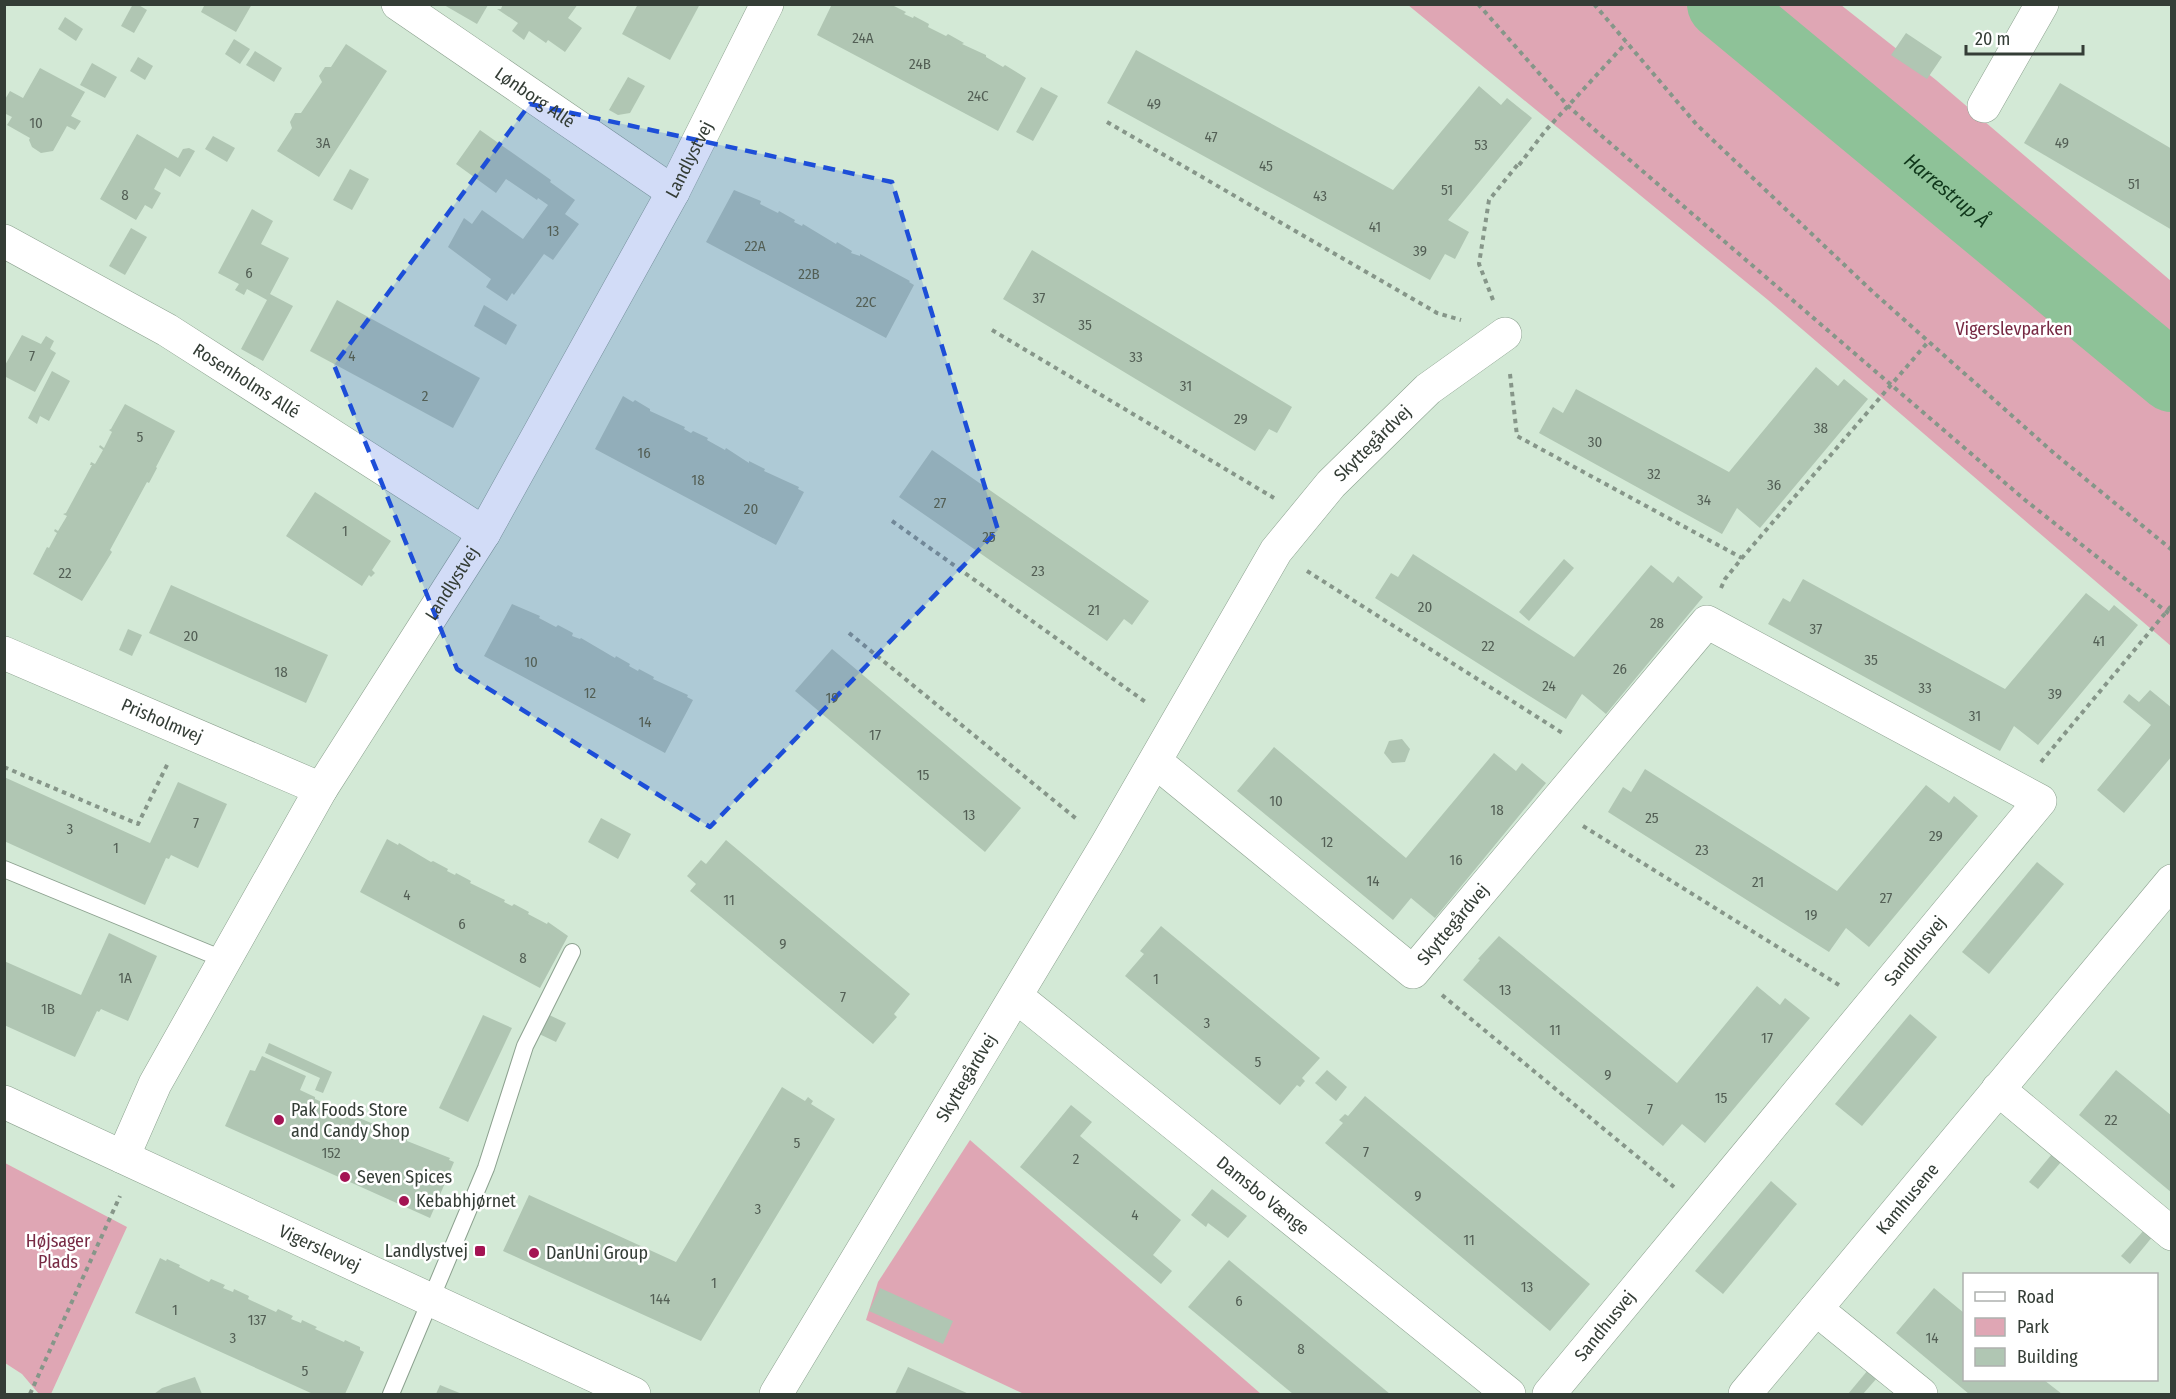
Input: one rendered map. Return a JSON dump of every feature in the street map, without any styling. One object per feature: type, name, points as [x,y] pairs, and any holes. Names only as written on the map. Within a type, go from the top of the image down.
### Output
[{"type":"street","name":"Lønborg Allé","points":[[398,4],[673,192]]},
{"type":"street","name":"Landlystvej","points":[[129,1160],[155,1084],[321,789],[484,532],[673,192],[767,4]]},
{"type":"street","points":[[1984,105],[2042,4]]},
{"type":"street","name":"Rosenholms Allé","points":[[4,241],[166,330],[484,532]]},
{"type":"street","name":"Skyttegårdvej","points":[[776,1395],[1017,997],[1156,762],[1276,551],[1330,484],[1428,389],[1505,334]]},
{"type":"street","points":[[1707,622],[2040,801]]},
{"type":"street","name":"Skyttegårdvej","points":[[1156,762],[1413,972],[1707,622]]},
{"type":"street","name":"Prisholmvej","points":[[4,652],[321,789]]},
{"type":"street","name":"Sandhusvej","points":[[1549,1395],[2040,801]]},
{"type":"street","name":"Kamhusene","points":[[1745,1395],[2172,881]]},
{"type":"street","name":"Damsbo Vænge","points":[[1017,997],[1509,1395]]},
{"type":"street","points":[[1998,1089],[2172,1234]]},
{"type":"street","name":"Vigerslevvej","points":[[4,1102],[633,1395]]},
{"type":"street","points":[[1816,1309],[1922,1395]]},
{"type":"lane","points":[[4,869],[225,960]]},
{"type":"lane","points":[[390,1395],[486,1168],[525,1046],[572,952]]},
{"type":"path","points":[[1478,4],[1568,105],[1890,386],[2025,500],[2172,616]]},
{"type":"path","points":[[1594,4],[1697,125],[1874,293],[2055,454],[2172,550]]},
{"type":"path","points":[[1626,43],[1568,105],[1489,200],[1479,264],[1505,334],[1517,436],[1742,558]]},
{"type":"path","points":[[1107,122],[1437,313],[1505,334]]},
{"type":"path","points":[[992,330],[1303,516]]},
{"type":"path","points":[[1707,622],[1725,579],[1929,342]]},
{"type":"path","points":[[892,521],[1177,725]]},
{"type":"path","points":[[1276,551],[1595,754]]},
{"type":"path","points":[[2040,801],[2040,764],[2172,605]]},
{"type":"path","points":[[849,633],[1107,844]]},
{"type":"path","points":[[4,767],[138,824],[184,730]]},
{"type":"path","points":[[1552,807],[1871,1004]]},
{"type":"path","points":[[1413,972],[1700,1210]]},
{"type":"path","points":[[30,1395],[129,1160]]},
{"type":"highlighted area","points":[[530,104],[892,182],[998,530],[710,827],[457,669],[334,365]]},
{"type":"green space","name":"Vigerslevparken","points":[[1408,5],[1841,5],[1936,80],[2171,281],[2171,646],[1768,300]]},
{"type":"green space","points":[[970,1140],[1261,1394],[1024,1394],[866,1320],[878,1282]]},
{"type":"green space","name":"Højsager Plads","points":[[5,1163],[127,1227],[51,1394],[39,1394],[22,1374],[5,1363]]},
{"type":"building","points":[[133,4],[147,10],[134,33],[121,26]]},
{"type":"building","points":[[205,4],[252,4],[236,32],[201,12]]},
{"type":"building","points":[[503,4],[578,4],[568,18],[582,28],[565,52],[529,31],[524,40],[512,31],[518,23],[497,9],[501,9]]},
{"type":"building","points":[[638,4],[700,4],[670,60],[622,34]]},
{"type":"building","points":[[832,4],[890,4],[906,12],[904,14],[913,18],[914,16],[929,24],[928,27],[946,36],[948,34],[964,43],[962,44],[1026,78],[998,131],[817,35]]},
{"type":"building","points":[[444,5],[488,5],[477,24]]},
{"type":"building","points":[[65,17],[83,29],[76,41],[58,29]]},
{"type":"building","points":[[1906,33],[1942,57],[1927,79],[1891,55]]},
{"type":"building","points":[[234,39],[250,49],[240,64],[225,54]]},
{"type":"building","points":[[346,44],[387,71],[319,177],[277,151],[292,128],[290,122],[295,113],[301,113],[322,82],[319,76],[325,67],[331,67]]},
{"type":"building","points":[[1136,50],[1393,190],[1479,86],[1501,105],[1507,98],[1532,118],[1448,220],[1469,232],[1455,259],[1445,254],[1430,280],[1107,103]]},
{"type":"building","points":[[255,51],[282,68],[274,82],[246,65]]},
{"type":"building","points":[[138,57],[153,66],[145,80],[130,71]]},
{"type":"building","points":[[92,63],[117,77],[105,98],[80,85]]},
{"type":"building","points":[[40,68],[85,92],[71,116],[81,121],[75,130],[67,126],[53,151],[41,153],[32,147],[30,138],[7,125],[12,117],[4,113],[4,101],[10,91],[23,98]]},
{"type":"building","points":[[628,77],[645,86],[630,113],[618,115],[609,110]]},
{"type":"building","points":[[2060,83],[2172,149],[2172,230],[2024,143]]},
{"type":"building","points":[[1041,87],[1058,96],[1033,141],[1016,132]]},
{"type":"building","points":[[480,130],[551,180],[550,182],[575,200],[565,214],[579,224],[553,260],[544,254],[507,301],[486,287],[491,279],[448,247],[464,218],[472,224],[482,210],[523,239],[548,205],[506,179],[496,193],[456,164]]},
{"type":"building","points":[[137,134],[178,158],[183,149],[189,148],[195,151],[180,177],[165,168],[154,189],[161,193],[152,209],[145,205],[136,220],[100,199]]},
{"type":"building","points":[[213,136],[235,148],[227,162],[205,149]]},
{"type":"building","points":[[350,169],[369,179],[352,210],[333,200]]},
{"type":"building","points":[[734,190],[761,201],[760,204],[778,213],[779,211],[795,220],[794,222],[802,226],[803,224],[836,244],[837,242],[852,251],[851,253],[860,256],[860,254],[910,281],[914,285],[886,338],[706,242]]},
{"type":"building","points":[[252,209],[273,221],[261,244],[289,258],[270,294],[293,306],[263,361],[241,349],[267,300],[247,289],[244,295],[235,290],[239,284],[218,273]]},
{"type":"building","points":[[131,228],[147,237],[125,275],[109,266]]},
{"type":"building","points":[[1032,250],[1292,407],[1277,433],[1269,429],[1255,451],[1003,299]]},
{"type":"building","points":[[337,300],[480,378],[453,428],[310,351]]},
{"type":"building","points":[[484,305],[517,325],[506,345],[474,326]]},
{"type":"building","points":[[22,335],[41,344],[46,336],[54,341],[50,349],[56,353],[35,392],[4,376],[4,367]]},
{"type":"building","points":[[1816,367],[1838,386],[1844,379],[1868,399],[1760,528],[1737,508],[1722,534],[1539,433],[1553,407],[1563,413],[1576,389],[1729,472]]},
{"type":"building","points":[[52,371],[70,381],[49,421],[40,416],[37,424],[28,418]]},
{"type":"building","points":[[623,396],[633,402],[635,400],[650,411],[685,427],[684,429],[691,433],[693,431],[708,438],[707,440],[725,450],[726,448],[749,463],[749,461],[765,469],[764,471],[799,487],[798,489],[804,492],[776,545],[595,449]]},
{"type":"building","points":[[125,404],[175,431],[149,483],[147,482],[110,550],[112,552],[82,601],[33,574],[57,533],[55,529],[58,531],[67,516],[63,514],[66,513],[92,465],[90,465],[91,462],[95,464],[103,450],[99,447],[100,445],[104,448],[112,432],[109,430]]},
{"type":"building","points":[[932,450],[1149,601],[1132,625],[1124,619],[1107,641],[899,497]]},
{"type":"building","points":[[315,492],[391,541],[372,570],[375,573],[371,577],[369,575],[362,586],[286,536]]},
{"type":"building","points":[[1413,554],[1574,657],[1651,565],[1673,583],[1678,576],[1703,597],[1606,714],[1582,694],[1566,719],[1375,598],[1391,573],[1398,577]]},
{"type":"building","points":[[1564,559],[1574,568],[1529,621],[1519,612]]},
{"type":"building","points":[[1803,579],[2005,689],[2086,593],[2109,611],[2114,605],[2138,625],[2038,745],[2014,726],[2000,751],[1768,624],[1783,598],[1790,602]]},
{"type":"building","points":[[171,585],[328,655],[306,703],[149,633]]},
{"type":"building","points":[[512,604],[540,616],[539,618],[556,627],[558,625],[573,633],[572,636],[581,638],[630,664],[629,666],[638,671],[639,669],[654,677],[653,679],[688,695],[687,697],[693,700],[665,753],[484,656]]},
{"type":"building","points":[[128,629],[142,635],[132,656],[119,650]]},
{"type":"building","points":[[832,649],[1021,808],[985,852],[795,691]]},
{"type":"building","points":[[2150,690],[2172,708],[2172,756],[2124,813],[2097,790],[2151,725],[2123,702],[2129,694],[2139,702]]},
{"type":"building","points":[[1402,739],[1410,749],[1405,762],[1392,763],[1384,753],[1389,741]]},
{"type":"building","points":[[1274,747],[1406,858],[1494,753],[1516,771],[1522,763],[1546,783],[1435,918],[1411,898],[1393,920],[1237,791]]},
{"type":"building","points":[[1645,769],[1837,891],[1926,785],[1949,803],[1954,796],[1978,816],[1869,947],[1846,928],[1829,952],[1608,812],[1623,787],[1631,792]]},
{"type":"building","points":[[4,777],[150,843],[178,782],[227,804],[198,868],[171,855],[169,859],[166,858],[145,905],[4,841]]},
{"type":"building","points":[[601,818],[631,834],[618,859],[588,842]]},
{"type":"building","points":[[387,839],[471,881],[470,883],[505,900],[504,902],[512,906],[514,904],[529,912],[528,914],[547,924],[548,922],[568,936],[540,988],[360,892]]},
{"type":"building","points":[[726,840],[910,994],[894,1014],[897,1017],[873,1044],[690,891],[696,884],[687,876],[701,860],[706,864]]},
{"type":"building","points":[[2037,862],[2064,884],[1989,974],[1962,952]]},
{"type":"building","points":[[1161,926],[1320,1058],[1302,1078],[1305,1081],[1300,1087],[1297,1085],[1280,1105],[1125,976],[1144,954],[1140,951]]},
{"type":"building","points":[[109,933],[157,956],[128,1021],[101,1009],[97,1011],[75,1057],[4,1025],[4,961],[81,995]]},
{"type":"building","points":[[1499,936],[1677,1083],[1757,986],[1780,1005],[1785,998],[1810,1018],[1705,1143],[1682,1124],[1663,1146],[1463,980]]},
{"type":"building","points":[[543,1012],[566,1023],[556,1042],[533,1031]]},
{"type":"building","points":[[1910,1014],[1937,1037],[1862,1126],[1835,1104]]},
{"type":"building","points":[[483,1015],[512,1028],[468,1122],[439,1108]]},
{"type":"building","points":[[269,1043],[332,1072],[323,1093],[315,1090],[320,1078],[265,1053]]},
{"type":"building","points":[[262,1056],[306,1076],[300,1090],[315,1099],[322,1102],[323,1100],[338,1109],[383,1128],[382,1130],[395,1133],[407,1141],[450,1158],[449,1160],[454,1162],[430,1218],[225,1126],[250,1070],[255,1071]]},
{"type":"building","points":[[1327,1070],[1347,1087],[1336,1101],[1315,1083]]},
{"type":"building","points":[[2116,1070],[2172,1116],[2172,1193],[2079,1115]]},
{"type":"building","points":[[782,1087],[805,1101],[808,1097],[813,1101],[811,1104],[835,1119],[701,1341],[503,1251],[529,1195],[676,1262]]},
{"type":"building","points":[[1365,1096],[1590,1284],[1550,1331],[1325,1143],[1343,1123],[1339,1120],[1345,1114],[1348,1116]]},
{"type":"building","points":[[1071,1105],[1092,1122],[1080,1136],[1181,1220],[1153,1255],[1172,1271],[1161,1284],[1020,1167]]},
{"type":"building","points":[[2052,1154],[2061,1162],[2038,1189],[2029,1182]]},
{"type":"building","points":[[1771,1181],[1797,1204],[1723,1294],[1695,1271]]},
{"type":"building","points":[[1212,1189],[1247,1216],[1228,1238],[1208,1223],[1206,1227],[1191,1215]]},
{"type":"building","points":[[2145,1229],[2153,1236],[2130,1264],[2121,1256]]},
{"type":"building","points":[[160,1258],[180,1265],[179,1267],[209,1282],[211,1279],[225,1285],[223,1288],[233,1292],[234,1289],[249,1296],[248,1299],[276,1312],[278,1309],[293,1316],[291,1319],[301,1323],[302,1320],[317,1327],[315,1329],[360,1347],[360,1350],[364,1352],[345,1394],[313,1394],[135,1313]]},
{"type":"building","points":[[1229,1260],[1390,1394],[1293,1394],[1188,1307]]},
{"type":"building","points":[[880,1288],[953,1321],[943,1344],[869,1311]]},
{"type":"building","points":[[1934,1288],[1963,1312],[1963,1381],[2045,1381],[2062,1394],[1969,1394],[1896,1333]]},
{"type":"building","points":[[908,1367],[969,1394],[895,1394]]},
{"type":"building","points":[[1868,1370],[1877,1378],[1863,1394],[1848,1394]]},
{"type":"building","points":[[195,1377],[202,1394],[154,1394],[162,1388]]},
{"type":"building","points":[[440,1385],[462,1394],[436,1394]]},
{"type":"waterway","name":"Harrestrup Å","points":[[1722,4],[2172,377]]},
{"type":"place","name":"Pak Foods Store and Candy Shop","points":[[279,1120]]},
{"type":"place","name":"Seven Spices","points":[[345,1177]]},
{"type":"place","name":"Kebabhjørnet","points":[[404,1201]]},
{"type":"place","name":"Landlystvej","points":[[480,1251]]},
{"type":"place","name":"DanUni Group","points":[[534,1253]]}]
